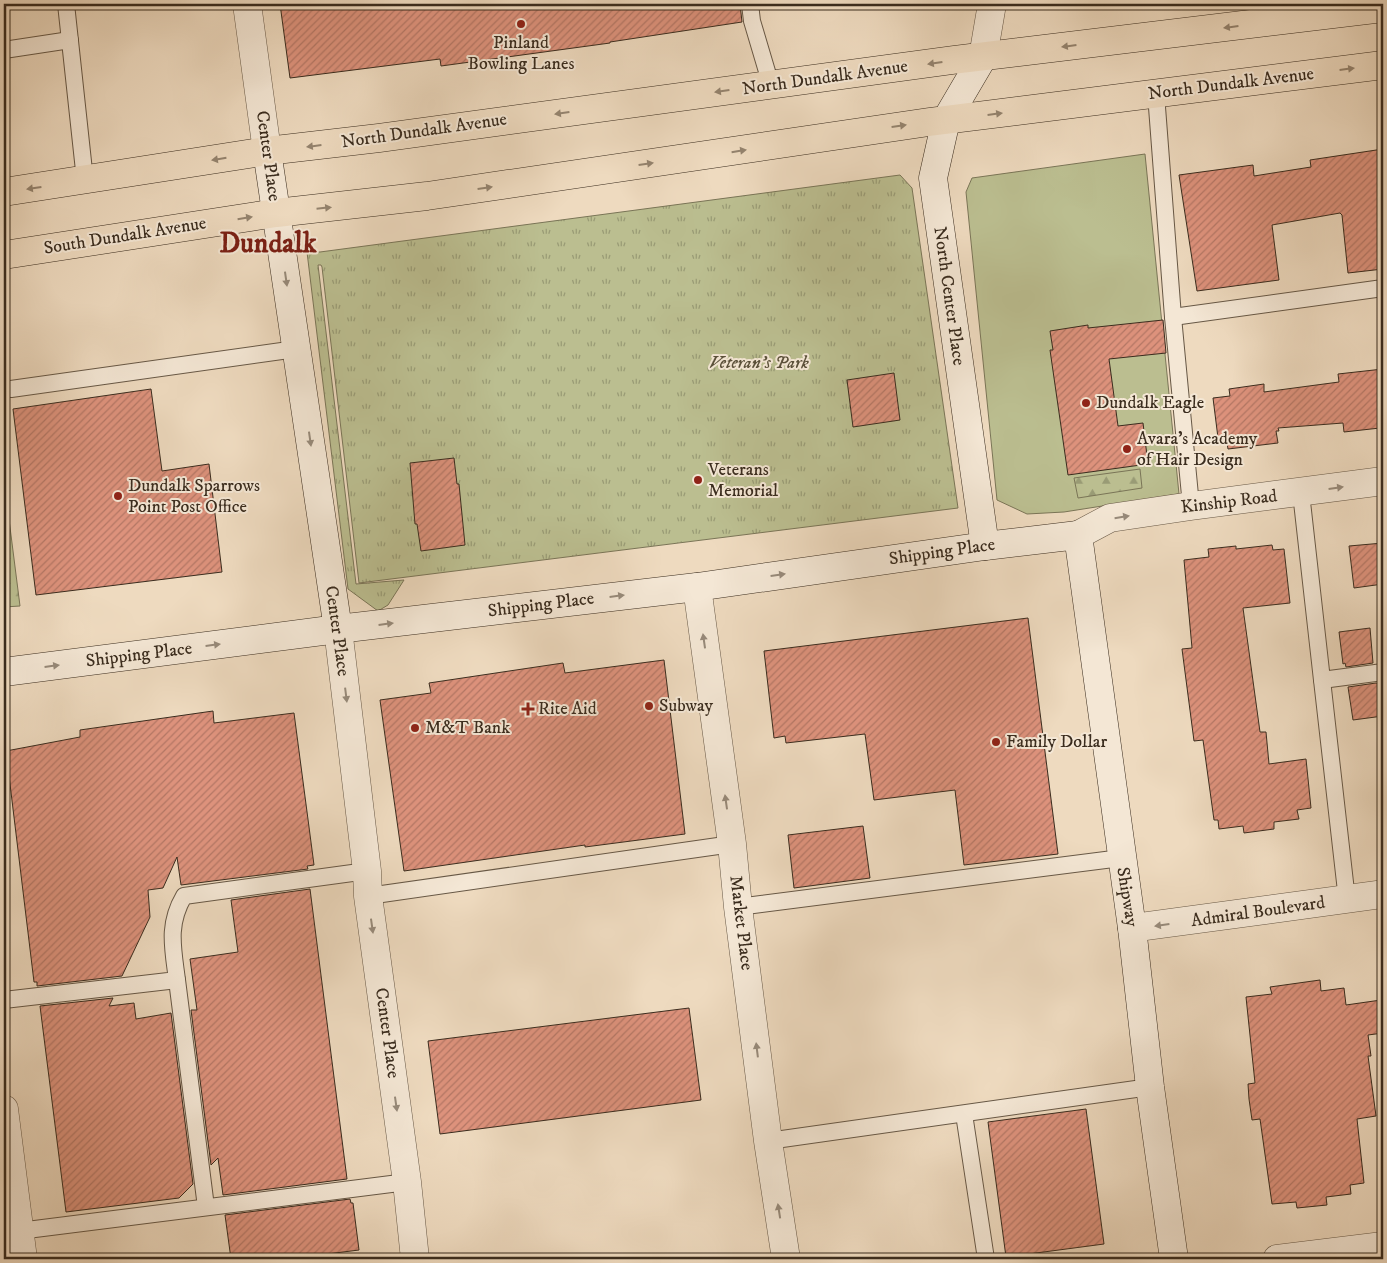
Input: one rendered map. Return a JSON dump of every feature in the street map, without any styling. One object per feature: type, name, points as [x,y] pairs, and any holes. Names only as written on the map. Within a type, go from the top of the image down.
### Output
[{"type":"main road","name":"North Dundalk Avenue","points":[[268,151],[983,57],[1259,14],[1383,8]]},
{"type":"main road","name":"North Dundalk Avenue","points":[[276,213],[427,196],[946,120],[1383,65]]},
{"type":"main road","points":[[4,192],[268,151]]},
{"type":"main road","name":"South Dundalk Avenue","points":[[4,255],[276,213]]},
{"type":"street","name":"Center Place","points":[[247,4],[338,629],[367,883],[407,1182],[415,1259]]},
{"type":"street","points":[[983,57],[992,4]]},
{"type":"street","name":"North Center Place","points":[[983,57],[946,120],[933,178],[986,546]]},
{"type":"street","name":"Kinship Road","points":[[1078,535],[1110,518],[1383,482]]},
{"type":"street","name":"Shipping Place","points":[[4,672],[338,629],[697,587],[986,546],[1078,535]]},
{"type":"street","name":"Shipway","points":[[1078,535],[1132,928],[1150,1087],[1174,1259]]},
{"type":"street","name":"Market Place","points":[[697,587],[732,844],[738,907],[768,1141],[786,1259]]},
{"type":"street","name":"Admiral Boulevard","points":[[1132,928],[1383,894]]},
{"type":"street","points":[[4,1109],[23,1259]]},
{"type":"street","points":[[1277,1259],[1383,1246]]},
{"type":"lane","points":[[66,4],[85,180]]},
{"type":"lane","points":[[750,4],[752,21],[771,85]]},
{"type":"lane","points":[[4,50],[70,40]]},
{"type":"lane","points":[[1156,94],[1191,506]]},
{"type":"lane","points":[[1174,317],[1383,288]]},
{"type":"lane","points":[[11,389],[296,349]]},
{"type":"lane","points":[[1301,493],[1347,900]]},
{"type":"lane","points":[[1322,680],[1383,672]]},
{"type":"lane","points":[[206,1207],[176,980],[172,936],[176,909],[184,896],[367,883],[732,844]]},
{"type":"lane","points":[[738,907],[1121,858]]},
{"type":"lane","points":[[4,1000],[176,980]]},
{"type":"lane","points":[[768,1141],[1150,1087]]},
{"type":"lane","points":[[964,1114],[986,1259]]},
{"type":"lane","points":[[19,1231],[407,1182]]},
{"type":"green space","points":[[1145,154],[1179,494],[1064,512],[1027,514],[997,500],[966,192],[972,178]]},
{"type":"green space","name":"Veteran's Park","points":[[900,175],[912,188],[958,508],[359,583],[322,267],[318,265],[356,584],[404,580],[388,605],[378,611],[348,589],[307,252],[320,252]]},
{"type":"green space","points":[[1140,469],[1142,488],[1078,498],[1074,478]]},
{"type":"green space","points":[[4,480],[20,606],[4,607]]},
{"type":"building","points":[[280,4],[740,4],[742,22],[610,43],[441,66],[440,59],[290,78]]},
{"type":"building","points":[[1383,149],[1383,269],[1348,273],[1342,215],[1340,213],[1272,225],[1279,280],[1197,291],[1179,175],[1253,165],[1254,176],[1311,167],[1310,160]]},
{"type":"building","name":"Dundalk Eagle","points":[[1163,320],[1166,353],[1109,359],[1118,426],[1143,423],[1148,464],[1068,475],[1050,350],[1053,350],[1050,331],[1088,325],[1088,328]]},
{"type":"building","points":[[1383,369],[1383,418],[1379,418],[1380,428],[1344,432],[1343,423],[1278,428],[1279,431],[1276,431],[1278,443],[1228,449],[1226,437],[1218,438],[1213,398],[1230,396],[1229,389],[1264,384],[1264,392],[1339,382],[1338,374]]},
{"type":"building","points":[[894,373],[900,420],[853,427],[847,380]]},
{"type":"building","name":"Dundalk Sparrows Point Post Office","points":[[151,389],[162,471],[209,464],[222,572],[36,595],[13,409]]},
{"type":"building","points":[[454,458],[457,484],[459,484],[465,545],[421,551],[417,524],[415,524],[410,463]]},
{"type":"building","points":[[1383,543],[1383,584],[1354,588],[1349,546]]},
{"type":"building","points":[[1272,545],[1273,550],[1284,549],[1290,603],[1243,608],[1260,732],[1266,732],[1269,764],[1306,759],[1311,808],[1297,810],[1299,819],[1274,822],[1274,829],[1244,833],[1243,826],[1219,829],[1218,820],[1214,820],[1203,740],[1194,741],[1182,649],[1192,648],[1184,560],[1209,557],[1208,549],[1236,546],[1236,549]]},
{"type":"building","points":[[1028,618],[1058,854],[964,865],[955,790],[874,800],[865,734],[786,743],[785,736],[774,738],[764,651]]},
{"type":"building","points":[[1370,628],[1373,663],[1346,667],[1345,663],[1343,664],[1339,632]]},
{"type":"building","points":[[664,660],[685,834],[585,847],[585,845],[404,871],[380,700],[431,693],[429,683],[563,663],[565,673]]},
{"type":"building","points":[[1379,684],[1380,689],[1383,689],[1383,716],[1353,720],[1348,687]]},
{"type":"building","points":[[213,711],[214,723],[294,713],[314,865],[307,866],[308,869],[181,885],[177,857],[163,888],[148,890],[150,917],[122,976],[37,986],[37,982],[34,982],[6,751],[80,737],[80,730]]},
{"type":"building","points":[[863,826],[870,878],[794,888],[788,835]]},
{"type":"building","points":[[310,889],[347,1179],[223,1195],[218,1158],[211,1165],[191,1010],[197,1010],[190,959],[238,952],[231,900]]},
{"type":"building","points":[[1320,980],[1321,991],[1344,988],[1346,1005],[1381,1000],[1383,1033],[1368,1035],[1371,1056],[1368,1056],[1376,1116],[1357,1119],[1364,1183],[1350,1185],[1351,1194],[1326,1197],[1327,1205],[1297,1208],[1296,1202],[1272,1204],[1260,1119],[1252,1120],[1249,1099],[1248,1084],[1255,1083],[1246,997],[1272,994],[1270,987]]},
{"type":"building","points":[[113,998],[109,1006],[134,1003],[136,1019],[171,1013],[193,1184],[179,1198],[66,1212],[40,1006]]},
{"type":"building","points":[[689,1008],[701,1100],[440,1134],[428,1041]]},
{"type":"building","points":[[1086,1109],[1104,1244],[1006,1257],[988,1122]]},
{"type":"building","points":[[350,1199],[351,1203],[353,1203],[359,1250],[287,1259],[231,1259],[225,1215]]},
{"type":"place","name":"Pinland Bowling Lanes","points":[[521,24]]},
{"type":"place","name":"Dundalk Eagle","points":[[1086,403]]},
{"type":"place","name":"Avara's Academy of Hair Design","points":[[1127,449]]},
{"type":"place","name":"Veterans Memorial","points":[[698,480]]},
{"type":"place","name":"Dundalk Sparrows Point Post Office","points":[[118,496]]},
{"type":"place","name":"Subway","points":[[649,706]]},
{"type":"place","name":"Rite Aid","points":[[528,709]]},
{"type":"place","name":"M&T Bank","points":[[415,728]]},
{"type":"place","name":"Family Dollar","points":[[996,742]]},
{"type":"district","name":"Dundalk","points":[[268,243]]}]
